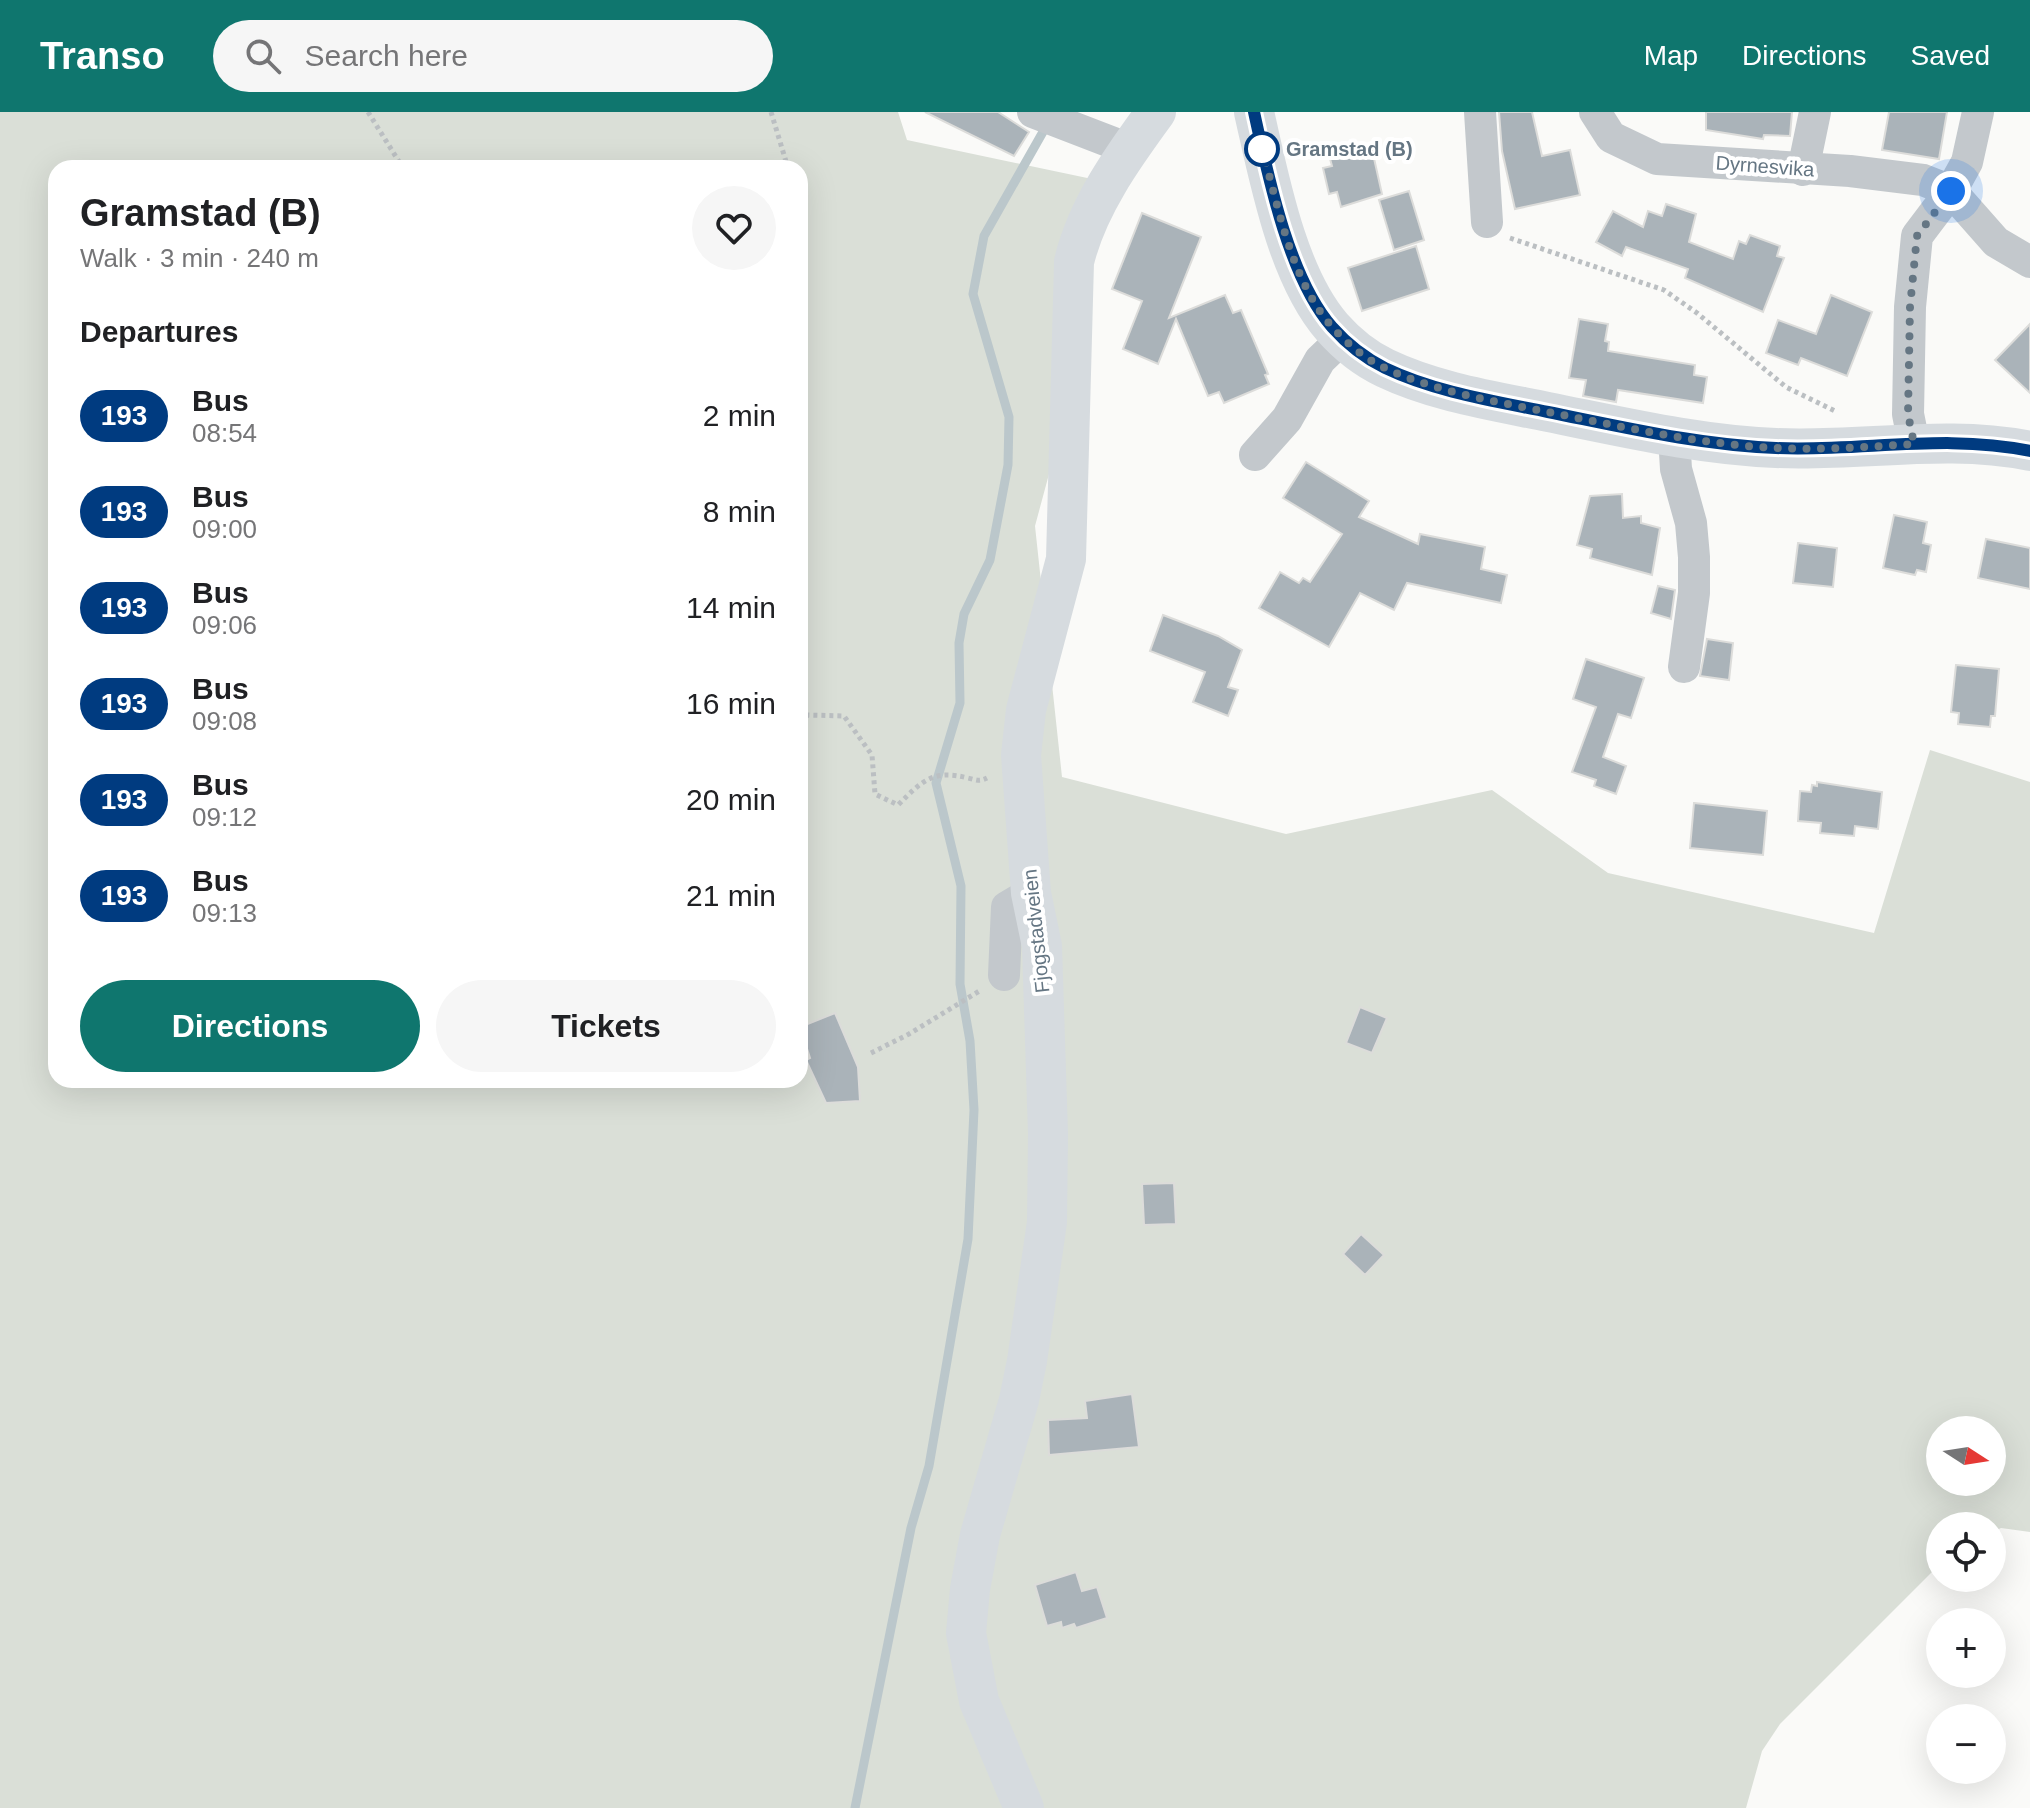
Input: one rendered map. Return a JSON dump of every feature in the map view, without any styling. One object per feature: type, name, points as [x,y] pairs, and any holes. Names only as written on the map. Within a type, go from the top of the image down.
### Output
[{"type":"main road","name":"Fjogstadveien","points":[[1024,1808],[979,1701],[966,1633],[980,1535],[1024,1374],[1047,1222],[1048,1134],[1042,946],[1031,893],[1021,755],[1026,710],[1066,559],[1074,262],[1087,224],[1129,149],[1156,112]]},
{"type":"main road","points":[[1254,112],[1298,267],[1318,306],[1343,338],[1371,361],[1425,384],[1488,400],[1674,436],[1774,448],[1975,443],[2030,451]]},
{"type":"street","points":[[1480,112],[1487,222]]},
{"type":"street","name":"Dyrnesvika","points":[[1595,112],[1611,137],[1657,159],[1850,171],[1923,180],[1951,191]]},
{"type":"street","points":[[1803,170],[1815,112]]},
{"type":"street","points":[[1914,444],[1908,414],[1910,307],[1917,236],[1951,191],[1967,162],[1978,112]]},
{"type":"street","points":[[1043,117],[1129,149]]},
{"type":"street","points":[[1951,191],[1996,242],[2030,262]]},
{"type":"street","points":[[1255,455],[1287,419],[1320,360],[1343,338]]},
{"type":"street","points":[[1674,436],[1676,469],[1691,523],[1694,557],[1694,593],[1684,667]]},
{"type":"street","points":[[1004,975],[1007,907],[1031,893]]},
{"type":"path","points":[[368,112],[398,160]]},
{"type":"path","points":[[771,112],[786,160]]},
{"type":"path","points":[[1487,222],[1510,238],[1664,290],[1697,313],[1786,387],[1828,410],[1842,412]]},
{"type":"path","points":[[808,715],[844,716],[872,755],[875,794],[898,805],[924,779],[946,774]]},
{"type":"path","points":[[871,1053],[972,997]]},
{"type":"shaded area","points":[[0,112],[898,112],[907,140],[1092,179],[1080,359],[1035,526],[1062,777],[1286,834],[1492,790],[1608,873],[1874,933],[1930,750],[2030,782],[2030,1532],[2006,1529],[2006,1512],[1926,1512],[1926,1578],[1780,1724],[1762,1751],[1746,1808],[0,1808]]},
{"type":"building","points":[[925,112],[998,112],[1029,132],[1014,156]]},
{"type":"building","points":[[1499,112],[1532,112],[1542,156],[1570,150],[1580,195],[1515,209],[1502,151]]},
{"type":"building","points":[[1706,112],[1792,112],[1790,136],[1764,135],[1763,139],[1706,130]]},
{"type":"building","points":[[1889,112],[1947,112],[1939,159],[1882,150]]},
{"type":"building","points":[[1371,145],[1382,194],[1341,207],[1337,192],[1329,194],[1323,168],[1332,166],[1329,155]]},
{"type":"building","points":[[1409,191],[1424,240],[1394,250],[1379,200]]},
{"type":"building","points":[[1666,204],[1696,214],[1689,242],[1733,259],[1739,241],[1746,244],[1750,235],[1780,246],[1777,256],[1784,258],[1763,312],[1685,278],[1688,269],[1626,247],[1622,256],[1596,242],[1613,211],[1643,227],[1648,211],[1662,216]]},
{"type":"building","points":[[1142,213],[1201,237],[1169,318],[1225,295],[1233,313],[1241,310],[1268,374],[1265,375],[1269,384],[1224,403],[1219,392],[1208,396],[1176,319],[1158,364],[1123,349],[1142,301],[1112,289]]},
{"type":"building","points":[[1416,246],[1429,289],[1362,311],[1348,268]]},
{"type":"building","points":[[1831,295],[1872,312],[1847,376],[1801,358],[1798,365],[1766,353],[1778,320],[1816,334]]},
{"type":"building","points":[[1579,319],[1608,324],[1605,341],[1609,342],[1608,351],[1695,365],[1694,375],[1707,377],[1703,403],[1618,390],[1616,402],[1583,396],[1586,380],[1569,378]]},
{"type":"building","points":[[2030,324],[2030,393],[1995,360]]},
{"type":"building","points":[[1306,462],[1369,501],[1359,517],[1418,544],[1420,534],[1485,547],[1481,569],[1507,575],[1501,603],[1407,583],[1394,610],[1360,593],[1329,647],[1259,608],[1280,572],[1299,583],[1303,578],[1310,582],[1342,534],[1283,498]]},
{"type":"building","points":[[1622,494],[1623,518],[1641,516],[1641,523],[1660,528],[1652,575],[1590,558],[1592,549],[1577,545],[1590,496]]},
{"type":"building","points":[[1894,515],[1927,522],[1923,543],[1931,545],[1926,572],[1917,570],[1915,575],[1883,568]]},
{"type":"building","points":[[1986,539],[2030,548],[2030,589],[1978,578]]},
{"type":"building","points":[[1798,543],[1837,548],[1833,587],[1793,583]]},
{"type":"building","points":[[1658,586],[1675,590],[1671,619],[1651,613]]},
{"type":"building","points":[[1163,615],[1218,636],[1242,650],[1228,687],[1238,690],[1228,716],[1193,702],[1205,672],[1150,651]]},
{"type":"building","points":[[1707,639],[1733,643],[1729,680],[1700,676]]},
{"type":"building","points":[[1586,659],[1644,678],[1631,718],[1618,714],[1603,757],[1626,766],[1616,794],[1594,786],[1596,780],[1572,772],[1596,707],[1573,699]]},
{"type":"building","points":[[1956,665],[1999,669],[1995,716],[1991,716],[1990,727],[1958,724],[1959,713],[1951,712]]},
{"type":"building","points":[[1817,782],[1882,792],[1878,829],[1855,826],[1854,836],[1820,833],[1821,823],[1798,821],[1800,791],[1811,792],[1812,785],[1817,786]]},
{"type":"building","points":[[1694,803],[1767,811],[1763,855],[1690,848]]},
{"type":"building","points":[[1360,1007],[1387,1018],[1372,1053],[1346,1043]]},
{"type":"building","points":[[835,1013],[858,1067],[860,1101],[826,1103],[808,1064],[808,1024]]},
{"type":"building","points":[[1174,1183],[1176,1224],[1144,1225],[1142,1184]]},
{"type":"building","points":[[1361,1234],[1384,1255],[1365,1275],[1343,1254]]},
{"type":"building","points":[[1132,1394],[1139,1447],[1049,1455],[1048,1420],[1087,1418],[1085,1401]]},
{"type":"building","points":[[1076,1572],[1082,1591],[1097,1587],[1107,1618],[1076,1628],[1074,1624],[1062,1628],[1061,1622],[1047,1626],[1035,1585]]},
{"type":"waterway","points":[[855,1808],[911,1528],[929,1466],[968,1239],[974,1110],[970,1041],[960,984],[961,886],[936,783],[960,703],[959,643],[964,614],[990,560],[1008,465],[1009,417],[973,294],[984,236],[1048,123]]},
{"type":"bus line","name":"193","points":[[1254,112],[1290,245],[1308,288],[1343,338],[1386,369],[1425,384],[1488,400],[1707,441],[1774,448],[1975,443],[2030,451]]},
{"type":"place","name":"Gramstad (B)","points":[[1262,149]]},
{"type":"route","points":[[1262,149],[1290,245],[1308,288],[1331,325],[1371,361],[1425,384],[1488,400],[1605,424],[1707,441],[1774,448],[1914,444],[1908,414],[1910,307],[1917,236],[1951,191]]}]
